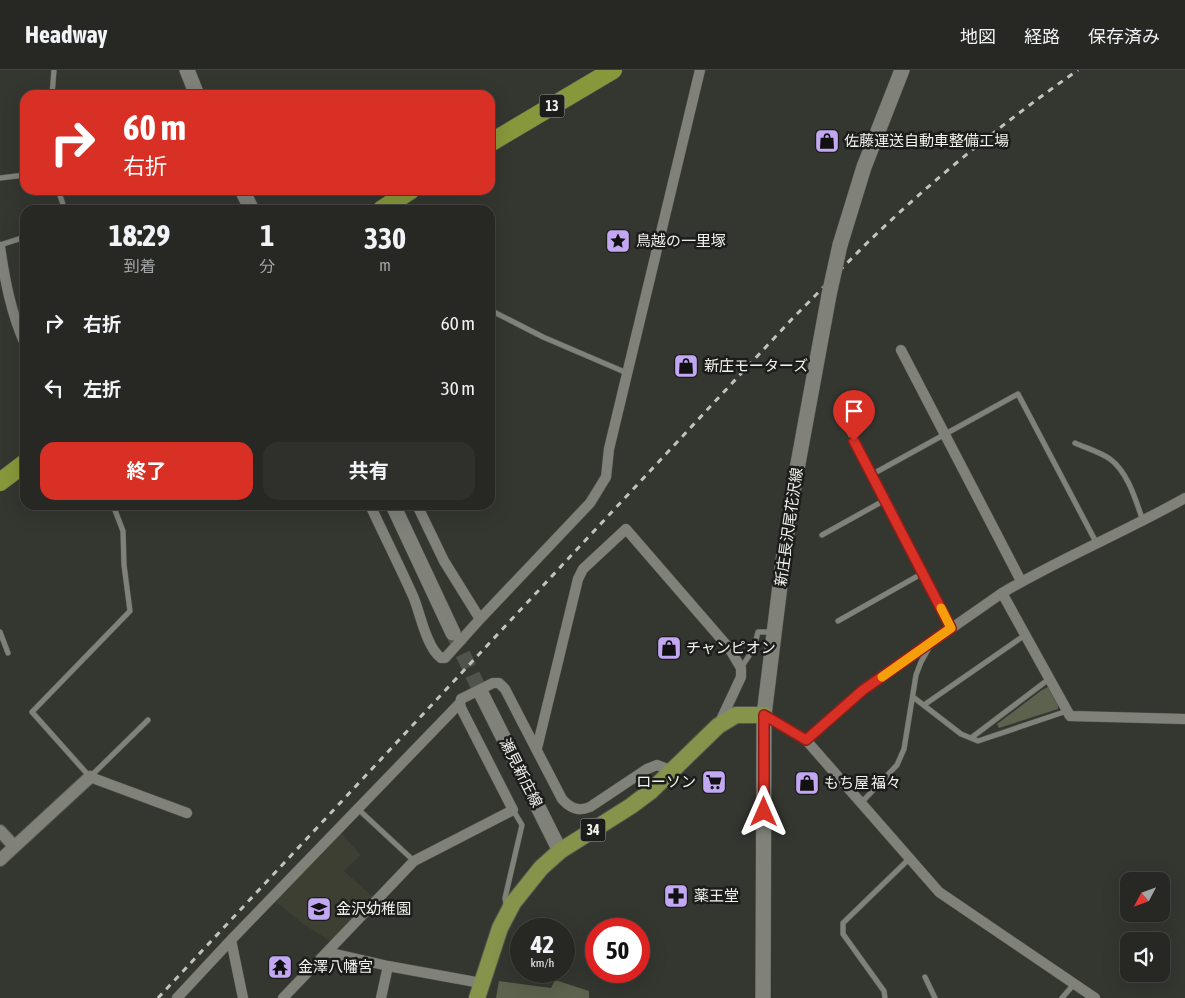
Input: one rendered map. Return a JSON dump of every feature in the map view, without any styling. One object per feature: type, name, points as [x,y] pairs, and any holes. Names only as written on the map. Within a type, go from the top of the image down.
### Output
[{"type":"highway","name":"13","points":[[495,140],[614,70]]},
{"type":"highway","points":[[388,205],[404,195]]},
{"type":"highway","points":[[0,482],[20,467]]},
{"type":"main road","points":[[187,70],[195,90]]},
{"type":"main road","name":"新庄長沢尾花沢線","points":[[763,998],[764,715],[784,553],[795,480],[840,245],[864,167],[902,70]]},
{"type":"main road","points":[[395,510],[453,633]]},
{"type":"main road","name":"瀬見新庄線","points":[[482,695],[560,850]]},
{"type":"main road","name":"34","points":[[479,991],[500,928],[513,903],[531,879],[560,850],[632,806],[673,771],[718,726],[736,715],[764,715]]},
{"type":"street","points":[[372,510],[414,598],[424,628],[436,654],[441,658],[445,658],[480,618],[590,503],[606,477],[610,449],[627,374],[700,70]]},
{"type":"street","points":[[0,246],[7,292],[20,328]]},
{"type":"street","points":[[901,350],[1021,581]]},
{"type":"street","points":[[806,740],[863,690],[1002,593],[1021,581],[1185,499]]},
{"type":"street","points":[[419,510],[444,561],[480,618]]},
{"type":"street","points":[[537,748],[578,579],[583,569],[626,529],[729,648],[741,668],[741,677],[718,726]]},
{"type":"street","points":[[1002,593],[1070,716],[1185,719]]},
{"type":"street","points":[[177,998],[460,704],[464,697],[493,683],[499,683],[506,689],[562,799],[568,806],[583,810],[590,807],[647,769],[657,765],[673,771]]},
{"type":"street","points":[[284,998],[414,861],[514,810],[460,704]]},
{"type":"street","points":[[764,715],[806,740],[939,892],[1096,998]]},
{"type":"street","points":[[0,860],[90,777],[187,813]]},
{"type":"street","points":[[0,831],[14,846]]},
{"type":"street","points":[[231,940],[243,998]]},
{"type":"street","points":[[327,952],[388,966],[479,991]]},
{"type":"street","points":[[381,998],[388,966]]},
{"type":"lane","points":[[52,90],[54,70]]},
{"type":"lane","points":[[0,178],[20,176]]},
{"type":"lane","points":[[0,246],[20,239]]},
{"type":"lane","points":[[495,313],[542,338],[627,374]]},
{"type":"lane","points":[[872,475],[1018,394],[1097,544]]},
{"type":"lane","points":[[845,424],[951,628]]},
{"type":"lane","points":[[1075,443],[1109,458],[1118,466],[1143,521]]},
{"type":"lane","points":[[822,535],[885,500]]},
{"type":"lane","points":[[115,510],[123,531],[124,565],[130,611],[32,712],[90,777],[148,720]]},
{"type":"lane","points":[[838,621],[923,573]]},
{"type":"lane","points":[[0,632],[8,653]]},
{"type":"lane","points":[[741,668],[754,648],[758,632],[775,633]]},
{"type":"lane","points":[[924,705],[1025,635]]},
{"type":"lane","points":[[860,803],[897,765],[904,749],[916,675],[933,640]]},
{"type":"lane","points":[[971,738],[1049,679]]},
{"type":"lane","points":[[913,697],[961,734],[978,741],[1067,712]]},
{"type":"lane","points":[[358,809],[414,861]]},
{"type":"lane","points":[[508,912],[505,898],[522,825],[514,810]]},
{"type":"lane","points":[[885,998],[884,991],[843,934],[843,923],[909,859]]},
{"type":"lane","points":[[925,977],[935,998]]},
{"type":"lane","points":[[1062,998],[1075,983]]},
{"type":"shaded area","points":[[1048,687],[1058,703],[1058,709],[999,728],[997,724]]},
{"type":"shaded area","points":[[340,832],[361,855],[344,871],[373,897],[332,942],[303,924],[275,901]]},
{"type":"shaded area","points":[[499,981],[551,988],[554,983],[564,983],[589,991],[589,998],[496,998]]},
{"type":"tunnel","points":[[453,633],[482,695]]},
{"type":"railway","points":[[158,998],[792,319],[858,252],[969,152],[1078,70]]},
{"type":"slow traffic","points":[[882,677],[951,628],[941,608]]},
{"type":"place","name":"佐藤運送自動車整備工場","points":[[827,141]]},
{"type":"place","name":"鳥越の一里塚","points":[[618,241]]},
{"type":"place","name":"新庄モーターズ","points":[[686,366]]},
{"type":"place","name":"チャンピオン","points":[[669,648]]},
{"type":"place","name":"ローソン","points":[[714,782]]},
{"type":"place","name":"もち屋 福々","points":[[807,783]]},
{"type":"place","name":"薬王堂","points":[[676,896]]},
{"type":"place","name":"金沢幼稚園","points":[[319,909]]},
{"type":"place","name":"金澤八幡宮","points":[[280,967]]},
{"type":"route","points":[[764,812],[764,715],[806,740],[863,690],[951,628],[854,441]]}]
